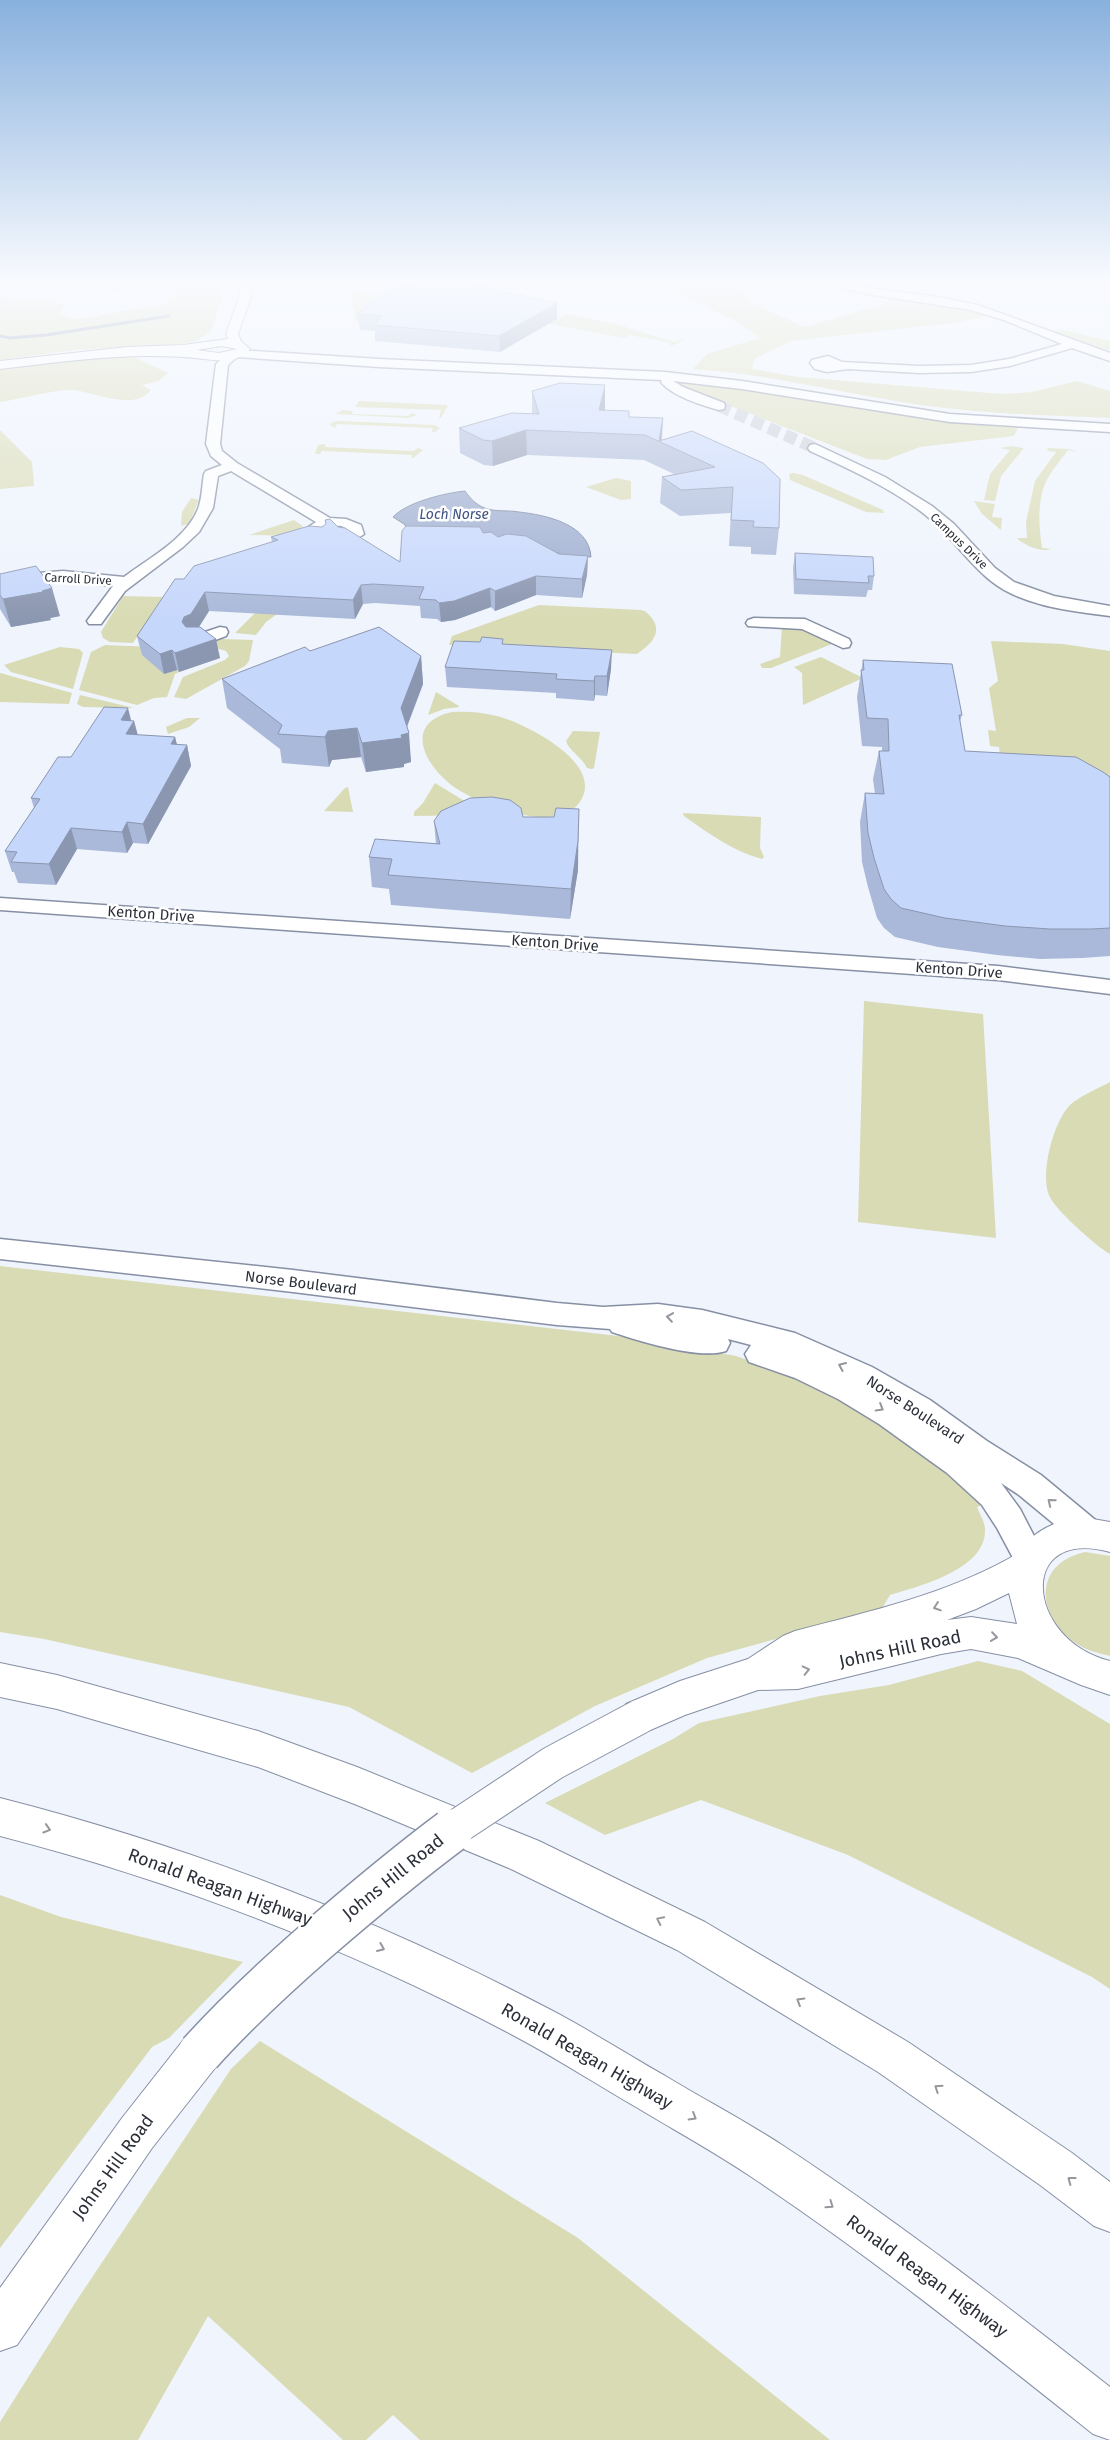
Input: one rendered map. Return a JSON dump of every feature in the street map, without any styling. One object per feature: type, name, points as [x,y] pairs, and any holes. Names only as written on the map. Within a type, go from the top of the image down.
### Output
[{"type":"main road","name":"Johns Hill Road","points":[[0,2328],[55,2246],[137,2133],[200,2053],[229,2020],[371,1893],[459,1824],[529,1775],[596,1736],[680,1699],[758,1673],[795,1648],[910,1616],[964,1598],[1030,1563],[1040,1549],[1056,1538],[1076,1533],[1102,1535]]},
{"type":"main road","points":[[1030,1563],[1024,1584],[1027,1604],[1035,1625],[1050,1645],[1069,1661],[1088,1672],[1110,1678]]},
{"type":"main road","name":"Johns Hill Road","points":[[758,1673],[798,1672],[941,1637],[971,1634],[1018,1642],[1069,1661]]},
{"type":"main road","points":[[0,1680],[57,1692],[258,1750],[357,1786],[525,1855],[691,1936],[884,2052],[1056,2169],[1110,2210]]},
{"type":"main road","name":"Ronald Reagan Highway","points":[[0,1817],[38,1826],[154,1861],[276,1904],[398,1956],[538,2025],[765,2159],[958,2296],[1110,2417]]},
{"type":"street","points":[[219,395],[213,444],[216,453],[227,467]]},
{"type":"street","points":[[692,395],[719,406]]},
{"type":"street","points":[[804,395],[942,417],[1078,433],[1110,428]]},
{"type":"street","points":[[834,395],[946,413],[1110,424]]},
{"type":"street","points":[[200,435],[202,453],[227,467],[321,531],[342,523],[356,528],[356,536],[346,541]]},
{"type":"street","name":"Campus Drive","points":[[815,448],[888,483],[928,510],[943,522],[998,579],[1048,600],[1110,611]]},
{"type":"street","points":[[95,621],[107,602],[125,582],[178,544],[194,529],[206,508],[211,474],[227,467]]},
{"type":"street","name":"Carroll Drive","points":[[0,581],[63,576],[125,582]]},
{"type":"street","points":[[754,623],[805,624],[843,643]]},
{"type":"street","points":[[196,641],[220,632]]},
{"type":"street","name":"Kenton Drive","points":[[0,904],[989,972],[1110,987]]},
{"type":"street","name":"Norse Boulevard","points":[[0,1249],[602,1318],[658,1315],[702,1321],[795,1345],[862,1375],[920,1409],[976,1450],[1102,1535]]},
{"type":"street","name":"Norse Boulevard","points":[[602,1318],[656,1334],[704,1340],[789,1362],[856,1394],[899,1419],[960,1464],[978,1480],[1000,1505],[1030,1563]]},
{"type":"green space","points":[[0,395],[38,395],[0,402]]},
{"type":"green space","points":[[97,395],[145,395],[135,400],[114,399]]},
{"type":"green space","points":[[702,395],[782,395],[933,419],[1018,428],[1014,436],[920,447],[886,460],[867,459]]},
{"type":"green space","points":[[860,395],[1110,395],[1110,418],[1015,414],[944,408]]},
{"type":"green space","points":[[359,401],[448,405],[441,418],[439,418],[441,410],[355,407]]},
{"type":"green space","points":[[343,410],[353,411],[352,414],[408,416],[412,413],[417,415],[408,418],[335,414]]},
{"type":"green space","points":[[337,421],[435,425],[440,428],[432,432],[433,428],[337,424],[335,428],[329,424]]},
{"type":"green space","points":[[0,430],[32,462],[34,486],[0,489]]},
{"type":"green space","points":[[325,444],[325,447],[414,451],[418,448],[423,450],[412,459],[412,455],[322,451],[320,454],[315,454],[318,445]]},
{"type":"green space","points":[[1012,446],[1024,448],[1001,476],[995,501],[984,500],[990,474],[1010,450],[1000,448]]},
{"type":"green space","points":[[1048,448],[1070,449],[1077,452],[1068,450],[1052,471],[1042,491],[1039,516],[1042,548],[1051,549],[1043,550],[1028,546],[1017,538],[1027,538],[1026,522],[1035,481],[1056,452],[1047,451]]},
{"type":"green space","points":[[789,474],[803,475],[883,510],[884,513],[866,512],[790,480]]},
{"type":"green space","points":[[616,478],[631,481],[631,499],[621,500],[586,487]]},
{"type":"green space","points":[[191,498],[199,500],[189,524],[181,526],[182,512]]},
{"type":"green space","points":[[974,501],[995,504],[992,517],[1002,518],[1001,530],[982,514]]},
{"type":"green space","points":[[294,520],[303,526],[297,532],[298,536],[249,535]]},
{"type":"green space","points":[[123,596],[163,597],[133,643],[110,642],[103,638],[101,632]]},
{"type":"green space","points":[[539,605],[641,610],[647,613],[655,623],[656,633],[651,643],[637,654],[449,645],[452,636]]},
{"type":"green space","points":[[284,609],[266,622],[256,635],[235,633],[258,610]]},
{"type":"green space","points":[[782,626],[800,627],[832,644],[771,668],[762,668],[760,664],[780,657]]},
{"type":"green space","points":[[216,637],[253,640],[249,661],[245,666],[186,699],[174,697],[183,677],[225,660],[229,656],[226,651],[216,648]]},
{"type":"green space","points":[[991,641],[1063,644],[1110,651],[1110,780],[1000,756],[999,747],[990,746],[988,730],[996,731],[989,688],[998,681]]},
{"type":"green space","points":[[105,645],[155,647],[179,672],[175,674],[167,697],[154,698],[137,705],[79,690],[91,652]]},
{"type":"green space","points":[[60,647],[79,649],[83,653],[73,689],[11,672],[4,665]]},
{"type":"green space","points":[[821,657],[863,678],[803,705],[802,673],[794,667]]},
{"type":"green space","points":[[0,673],[72,693],[69,704],[0,702]]},
{"type":"green space","points":[[436,692],[459,707],[444,709],[428,715]]},
{"type":"green space","points":[[80,695],[134,708],[83,707],[77,704]]},
{"type":"green space","points":[[452,712],[474,712],[509,720],[542,736],[559,748],[573,760],[582,774],[585,788],[579,803],[568,812],[553,817],[534,816],[495,807],[461,792],[440,775],[432,765],[423,744],[423,734],[428,725],[437,717]]},
{"type":"green space","points":[[187,718],[200,718],[189,727],[168,734],[166,727]]},
{"type":"green space","points":[[573,731],[600,732],[594,768],[587,768],[568,745],[566,741]]},
{"type":"green space","points":[[435,783],[476,808],[473,815],[414,816],[414,812],[423,803]]},
{"type":"green space","points":[[348,787],[353,812],[324,811],[345,788]]},
{"type":"green space","points":[[683,813],[761,817],[760,848],[764,857],[762,859],[752,856],[731,847],[684,816]]},
{"type":"green space","points":[[864,1001],[983,1014],[996,1238],[858,1222]]},
{"type":"green space","points":[[1110,1082],[1110,1254],[1078,1229],[1055,1205],[1047,1190],[1046,1178],[1049,1150],[1064,1113],[1078,1099]]},
{"type":"green space","points":[[0,1266],[645,1339],[736,1356],[811,1382],[904,1430],[986,1503],[977,1507],[985,1526],[983,1543],[975,1555],[964,1565],[934,1581],[890,1595],[881,1610],[707,1658],[595,1706],[472,1773],[349,1707],[44,1639],[0,1632]]},
{"type":"green space","points":[[1085,1552],[1110,1556],[1110,1656],[1087,1649],[1074,1642],[1061,1631],[1052,1618],[1047,1604],[1046,1591],[1049,1578],[1056,1567],[1068,1558]]},
{"type":"green space","points":[[978,1661],[1022,1671],[1110,1724],[1110,1989],[1092,1977],[848,1855],[701,1800],[605,1835],[545,1803],[673,1739],[699,1723],[820,1696],[889,1685]]},
{"type":"green space","points":[[0,1895],[61,1917],[243,1962],[169,2038],[152,2047],[0,2248]]},
{"type":"green space","points":[[260,2041],[578,2238],[830,2440],[420,2440],[393,2415],[366,2440],[343,2440],[208,2316],[138,2440],[0,2440],[0,2422],[75,2303],[231,2069]]},
{"type":"water","name":"Loch Norse","points":[[465,491],[471,499],[482,507],[530,513],[564,523],[583,536],[591,557],[558,555],[559,553],[412,534],[404,524],[393,517],[407,507],[417,503],[437,496]]},
{"type":"building","points":[[533,395],[603,395],[599,410],[629,411],[629,417],[663,418],[659,441],[692,431],[763,463],[780,479],[779,528],[753,527],[754,521],[731,520],[733,487],[681,490],[662,477],[715,467],[645,435],[526,430],[492,441],[483,440],[459,428],[512,413],[539,414]]},
{"type":"building","points":[[330,519],[338,527],[345,528],[400,562],[402,531],[406,526],[480,527],[483,533],[491,532],[498,537],[507,534],[526,536],[559,554],[588,556],[582,579],[536,576],[495,591],[490,588],[454,601],[439,603],[436,600],[419,599],[424,587],[373,584],[361,585],[353,600],[205,592],[191,614],[184,617],[182,622],[186,627],[200,627],[216,639],[175,653],[172,650],[160,654],[137,636],[175,579],[184,579],[194,566],[278,540],[271,537],[309,526],[322,527],[326,524],[325,520]]},
{"type":"building","points":[[795,553],[873,557],[874,576],[868,576],[869,583],[796,579]]},
{"type":"building","points":[[36,566],[52,588],[43,592],[3,599],[0,595],[0,574]]},
{"type":"building","points":[[379,627],[421,656],[401,708],[409,733],[401,735],[402,738],[362,743],[357,728],[328,731],[325,737],[278,734],[282,725],[222,679],[305,647],[310,651]]},
{"type":"building","points":[[482,637],[503,639],[502,644],[612,650],[607,676],[595,676],[594,681],[556,679],[557,674],[445,667],[454,641],[480,642]]},
{"type":"building","points":[[863,660],[952,664],[962,715],[959,715],[965,751],[1076,757],[1110,777],[1110,928],[1050,929],[1005,926],[945,918],[901,908],[891,899],[884,889],[874,858],[868,833],[865,793],[884,794],[879,751],[889,751],[888,719],[867,718],[861,670],[864,670]]},
{"type":"building","points":[[104,707],[128,708],[121,720],[134,721],[126,734],[175,737],[171,744],[187,745],[143,824],[127,822],[122,832],[71,828],[49,864],[11,862],[17,852],[5,851],[40,799],[31,798],[58,757],[71,757]]},
{"type":"building","points":[[492,797],[510,800],[521,808],[523,817],[554,817],[556,808],[579,809],[578,841],[571,889],[388,875],[392,859],[369,857],[375,839],[440,844],[434,821],[441,811],[470,798]]},
{"type":"tunnel","points":[[719,406],[815,448]]}]
